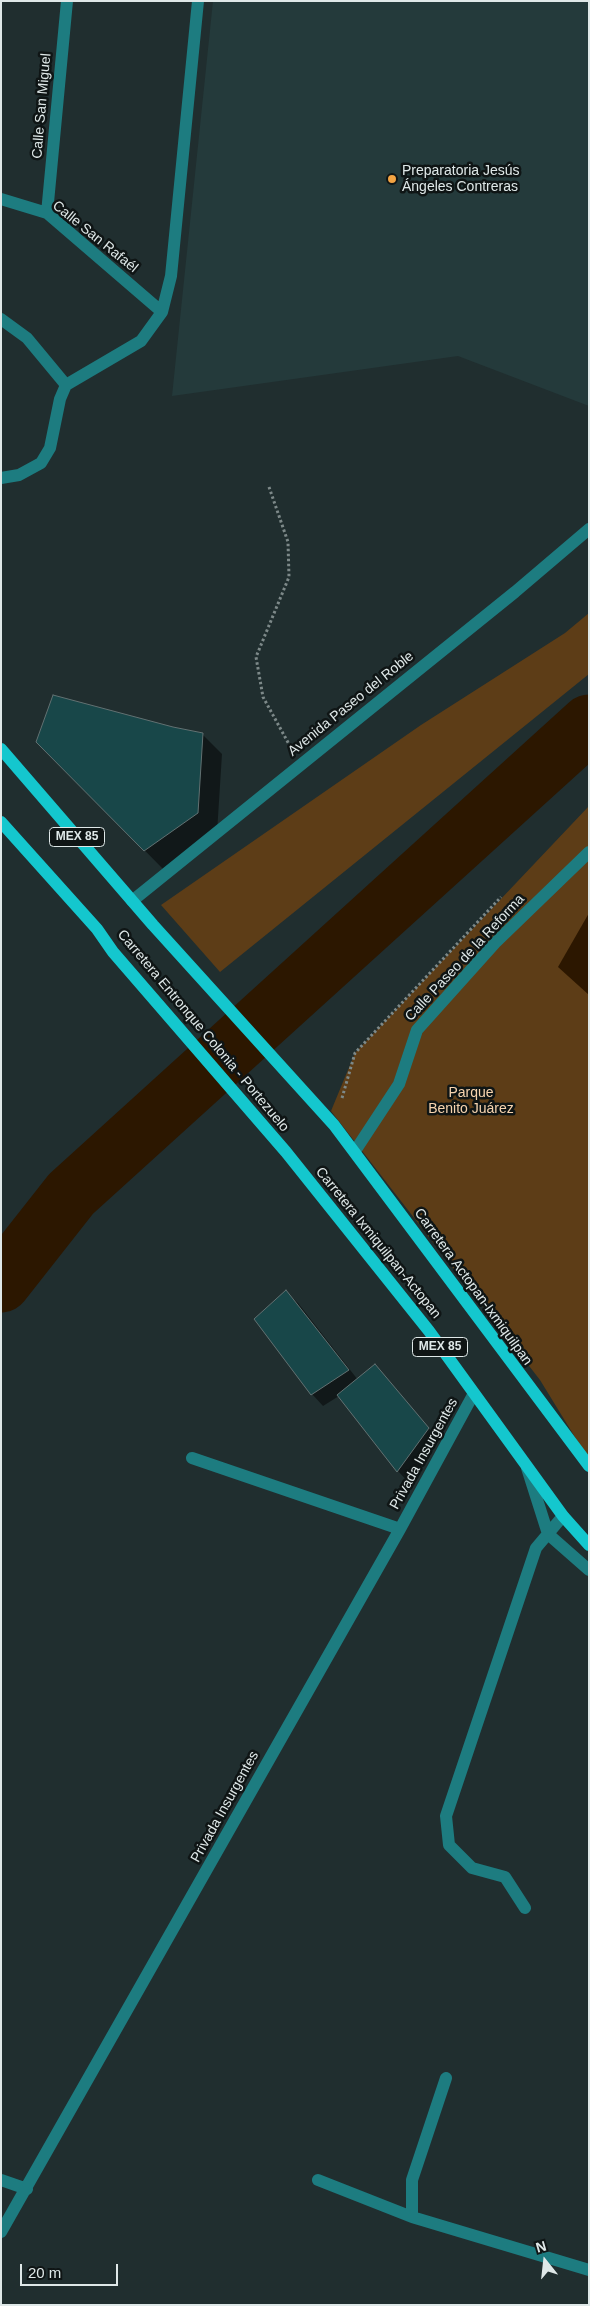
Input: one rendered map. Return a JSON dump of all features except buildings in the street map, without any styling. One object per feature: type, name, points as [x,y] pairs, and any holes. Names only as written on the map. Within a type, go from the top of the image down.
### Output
[{"type":"main road","name":"MEX 85","points":[[1,749],[132,901]]},
{"type":"main road","name":"Carretera Entronque Colonia - Portezuelo","points":[[1,822],[97,929],[113,952],[286,1152]]},
{"type":"main road","name":"Carretera Actopan-Ixmiquilpan","points":[[132,901],[334,1125],[355,1151],[459,1295],[589,1466]]},
{"type":"main road","name":"Carretera Ixmiquilpan-Actopan","points":[[286,1152],[429,1331],[473,1395],[563,1516],[589,1545]]},
{"type":"street","name":"Calle San Miguel","points":[[47,213],[67,1]]},
{"type":"street","points":[[1,478],[19,475],[41,463],[50,448],[60,399],[66,385],[140,341],[162,312],[171,276],[198,1]]},
{"type":"street","name":"Calle San Rafaél","points":[[1,199],[47,213],[162,312]]},
{"type":"street","points":[[1,319],[27,338],[66,385]]},
{"type":"street","name":"Avenida Paseo del Roble","points":[[132,901],[515,592],[589,529]]},
{"type":"street","name":"Calle Paseo de la Reforma","points":[[355,1151],[399,1084],[417,1030],[495,943],[589,852]]},
{"type":"street","name":"Privada Insurgentes","points":[[1,2232],[400,1529],[473,1395]]},
{"type":"street","points":[[192,1458],[400,1529]]},
{"type":"street","points":[[526,1466],[548,1534],[589,1570]]},
{"type":"street","points":[[525,1908],[505,1877],[472,1868],[449,1845],[446,1816],[536,1548],[563,1516]]},
{"type":"street","points":[[412,2217],[412,2180],[446,2078]]},
{"type":"street","points":[[1,2180],[27,2189]]},
{"type":"street","points":[[318,2180],[412,2217],[589,2270]]},
{"type":"path","points":[[269,487],[288,542],[288,578],[256,657],[263,697],[300,764]]},
{"type":"shaded area","name":"Preparatoria Jesús Ángeles Contreras","points":[[213,1],[589,1],[589,406],[458,356],[172,396]]},
{"type":"shaded area","points":[[589,913],[589,995],[558,967]]},
{"type":"green space","points":[[589,613],[589,674],[220,972],[161,905],[421,725],[565,633]]},
{"type":"green space","name":"Parque Benito Juárez","points":[[589,806],[589,1460],[540,1380],[331,1111],[355,1053]]},
{"type":"waterway","points":[[1,1283],[71,1194],[589,724]]},
{"type":"place","name":"Preparatoria Jesús Ángeles Contreras","points":[[392,179]]}]
